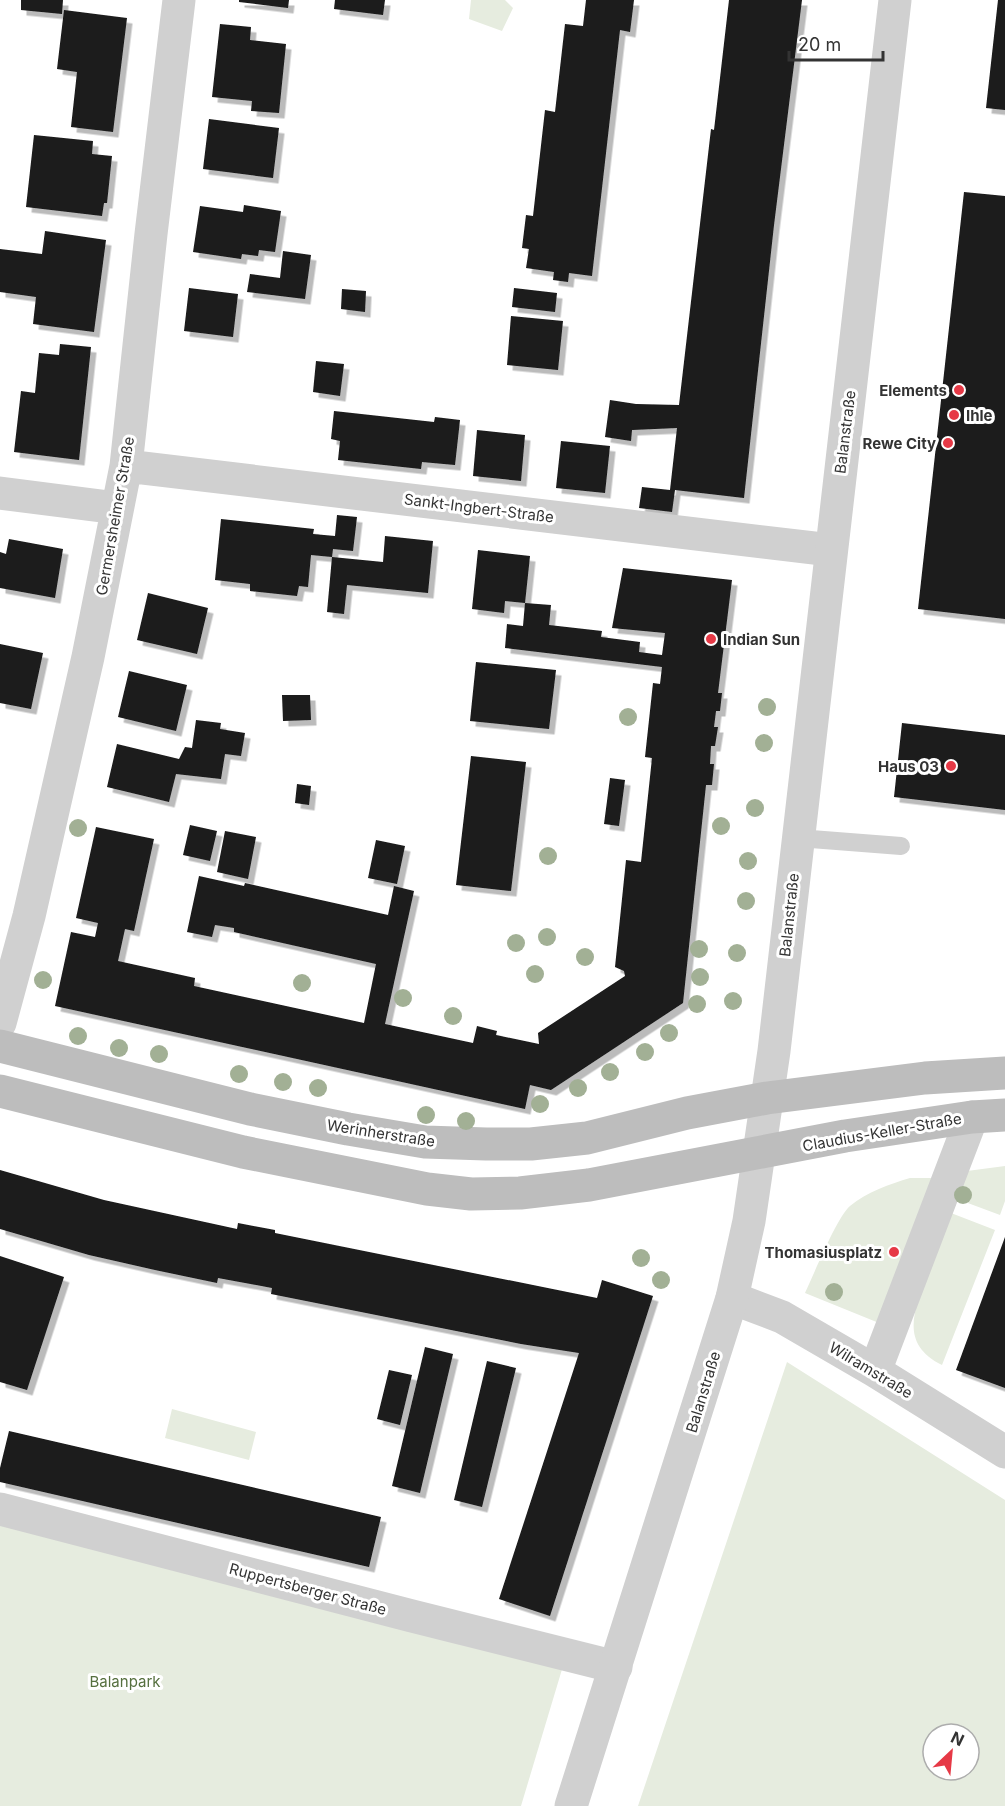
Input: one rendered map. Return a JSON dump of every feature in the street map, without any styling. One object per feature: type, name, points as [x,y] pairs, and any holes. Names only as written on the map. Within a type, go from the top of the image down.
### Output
[{"type":"main road","name":"Werinherstraße","points":[[0,1046],[250,1108],[348,1130],[425,1142],[531,1144],[587,1138],[687,1113],[767,1098]]},
{"type":"main road","points":[[767,1098],[925,1078],[1005,1073]]},
{"type":"main road","points":[[0,1091],[243,1152],[427,1189],[471,1194],[520,1193],[590,1185],[759,1153]]},
{"type":"main road","name":"Claudius-Keller-Straße","points":[[759,1153],[845,1136],[972,1117],[1005,1115]]},
{"type":"street","name":"Germersheimer Straße","points":[[0,1023],[29,916],[88,657],[126,466],[179,0]]},
{"type":"street","name":"Balanstraße","points":[[571,1806],[732,1298],[749,1221],[767,1098],[895,0]]},
{"type":"street","name":"Sankt-Ingbert-Straße","points":[[126,466],[831,550]]},
{"type":"street","points":[[0,493],[117,508]]},
{"type":"street","points":[[875,1371],[972,1117]]},
{"type":"street","name":"Wilramstraße","points":[[732,1298],[782,1317],[875,1371],[1005,1452]]},
{"type":"street","name":"Ruppertsberger Straße","points":[[0,1509],[616,1667]]},
{"type":"lane","points":[[798,838],[901,846]]},
{"type":"green space","points":[[471,0],[505,0],[513,8],[502,31],[469,19]]},
{"type":"green space","points":[[1005,1166],[1005,1201],[1000,1215],[957,1199],[967,1171]]},
{"type":"green space","points":[[910,1178],[936,1178],[879,1323],[805,1293],[832,1233],[850,1206],[871,1193]]},
{"type":"green space","points":[[951,1213],[995,1230],[942,1365],[928,1356],[919,1346],[914,1324],[919,1299]]},
{"type":"green space","points":[[787,1362],[1005,1500],[1005,1806],[638,1806]]},
{"type":"green space","points":[[172,1409],[256,1432],[249,1460],[165,1438]]},
{"type":"green space","name":"Balanpark","points":[[0,1520],[563,1666],[521,1806],[0,1806]]},
{"type":"building","points":[[21,0],[63,0],[62,14],[21,10]]},
{"type":"building","points":[[239,0],[289,0],[288,8],[239,2]]},
{"type":"building","points":[[335,0],[385,0],[383,15],[334,9]]},
{"type":"building","points":[[586,0],[634,0],[630,32],[620,30],[592,276],[569,273],[568,282],[553,280],[554,272],[526,268],[529,249],[522,248],[526,215],[533,216],[545,110],[555,112],[565,24],[583,26]]},
{"type":"building","points":[[729,0],[802,0],[744,498],[675,490],[672,512],[639,508],[642,487],[670,490],[677,428],[632,430],[631,441],[605,437],[610,400],[636,404],[679,405],[711,129],[714,130]]},
{"type":"building","points":[[998,0],[1005,0],[1005,110],[986,108]]},
{"type":"building","points":[[64,10],[127,18],[113,132],[71,127],[77,72],[57,69]]},
{"type":"building","points":[[220,24],[251,27],[250,40],[286,44],[279,113],[251,111],[252,101],[212,97]]},
{"type":"building","points":[[209,119],[279,128],[273,178],[203,169]]},
{"type":"building","points":[[34,135],[93,141],[92,154],[112,156],[107,203],[104,203],[102,216],[26,207]]},
{"type":"building","points":[[964,192],[1005,196],[1005,619],[918,609]]},
{"type":"building","points":[[244,205],[281,211],[275,252],[259,250],[258,256],[242,254],[241,259],[193,252],[200,206],[243,212]]},
{"type":"building","points":[[45,231],[106,240],[94,332],[33,324],[36,297],[0,292],[0,249],[42,254]]},
{"type":"building","points":[[283,251],[311,255],[305,299],[247,292],[250,274],[280,278]]},
{"type":"building","points":[[189,288],[238,294],[233,337],[184,331]]},
{"type":"building","points":[[514,288],[557,293],[555,312],[512,307]]},
{"type":"building","points":[[342,289],[366,291],[365,312],[341,309]]},
{"type":"building","points":[[511,316],[563,321],[558,370],[507,365]]},
{"type":"building","points":[[60,344],[91,347],[79,460],[14,452],[21,391],[35,393],[39,353],[59,355]]},
{"type":"building","points":[[316,361],[344,364],[340,396],[313,392]]},
{"type":"building","points":[[334,411],[434,422],[435,417],[460,420],[455,465],[422,462],[421,469],[338,460],[340,441],[331,439]]},
{"type":"building","points":[[477,430],[525,435],[521,481],[473,476]]},
{"type":"building","points":[[561,441],[610,446],[605,493],[556,488]]},
{"type":"building","points":[[337,515],[357,517],[353,551],[333,549],[332,557],[311,555],[308,587],[299,586],[297,596],[250,591],[250,584],[215,580],[221,519],[314,529],[313,534],[335,536]]},
{"type":"building","points":[[385,536],[433,541],[428,593],[347,585],[344,614],[327,612],[332,557],[383,562]]},
{"type":"building","points":[[9,539],[63,549],[55,598],[0,588],[0,552],[6,554]]},
{"type":"building","points":[[478,550],[530,556],[525,603],[505,601],[504,613],[472,609]]},
{"type":"building","points":[[623,568],[732,580],[718,693],[722,693],[720,711],[716,711],[714,727],[718,727],[715,746],[711,746],[710,764],[714,764],[712,785],[706,785],[683,1003],[551,1090],[530,1085],[525,1109],[55,1006],[71,932],[95,937],[98,923],[76,918],[96,827],[154,839],[134,931],[125,929],[118,961],[195,978],[194,986],[364,1023],[376,964],[234,932],[234,928],[215,925],[212,937],[187,932],[199,876],[244,886],[245,883],[388,915],[394,886],[414,891],[385,1024],[473,1043],[477,1026],[497,1031],[496,1035],[539,1044],[538,1033],[625,976],[624,971],[615,967],[626,860],[641,862],[652,758],[645,757],[653,683],[660,684],[662,667],[505,648],[507,624],[523,626],[525,603],[551,605],[549,625],[602,631],[601,637],[640,642],[639,652],[662,655],[665,633],[612,628]]},
{"type":"building","points":[[148,593],[208,608],[197,654],[137,640]]},
{"type":"building","points":[[0,644],[43,653],[31,709],[0,703]]},
{"type":"building","points":[[476,662],[556,670],[549,729],[470,721]]},
{"type":"building","points":[[129,671],[187,685],[176,731],[118,717]]},
{"type":"building","points":[[282,695],[310,695],[311,720],[283,721]]},
{"type":"building","points":[[196,720],[221,723],[220,729],[245,733],[241,756],[225,754],[221,779],[176,774],[169,802],[107,787],[117,744],[179,759],[185,747],[192,748]]},
{"type":"building","name":"Haus 03","points":[[902,723],[1005,735],[1005,810],[894,797]]},
{"type":"building","points":[[471,756],[526,762],[511,891],[456,885]]},
{"type":"building","points":[[610,778],[625,780],[619,826],[604,824]]},
{"type":"building","points":[[297,784],[311,786],[309,805],[295,803]]},
{"type":"building","points":[[190,825],[217,831],[210,861],[183,855]]},
{"type":"building","points":[[225,831],[256,837],[248,879],[217,872]]},
{"type":"building","points":[[376,840],[405,846],[397,884],[368,878]]},
{"type":"building","points":[[0,1170],[104,1200],[237,1229],[238,1223],[275,1230],[275,1233],[597,1298],[602,1280],[653,1296],[550,1616],[499,1599],[579,1353],[521,1344],[271,1294],[272,1288],[218,1278],[217,1283],[155,1270],[89,1255],[0,1229]]},
{"type":"building","points":[[1005,1237],[1005,1388],[956,1370]]},
{"type":"building","points":[[0,1256],[64,1277],[27,1390],[0,1382]]},
{"type":"building","points":[[425,1347],[453,1354],[420,1493],[392,1486]]},
{"type":"building","points":[[487,1361],[516,1368],[482,1507],[454,1500]]},
{"type":"building","points":[[389,1370],[412,1375],[400,1425],[377,1419]]},
{"type":"building","points":[[9,1431],[381,1517],[369,1567],[0,1482],[0,1468]]},
{"type":"place","name":"Elements","points":[[959,390]]},
{"type":"place","name":"Ihle","points":[[954,415]]},
{"type":"place","name":"Rewe City","points":[[948,443]]},
{"type":"place","name":"Indian Sun","points":[[711,639]]},
{"type":"place","name":"Haus 03","points":[[951,766]]},
{"type":"place","name":"Thomasiusplatz","points":[[894,1252]]}]
